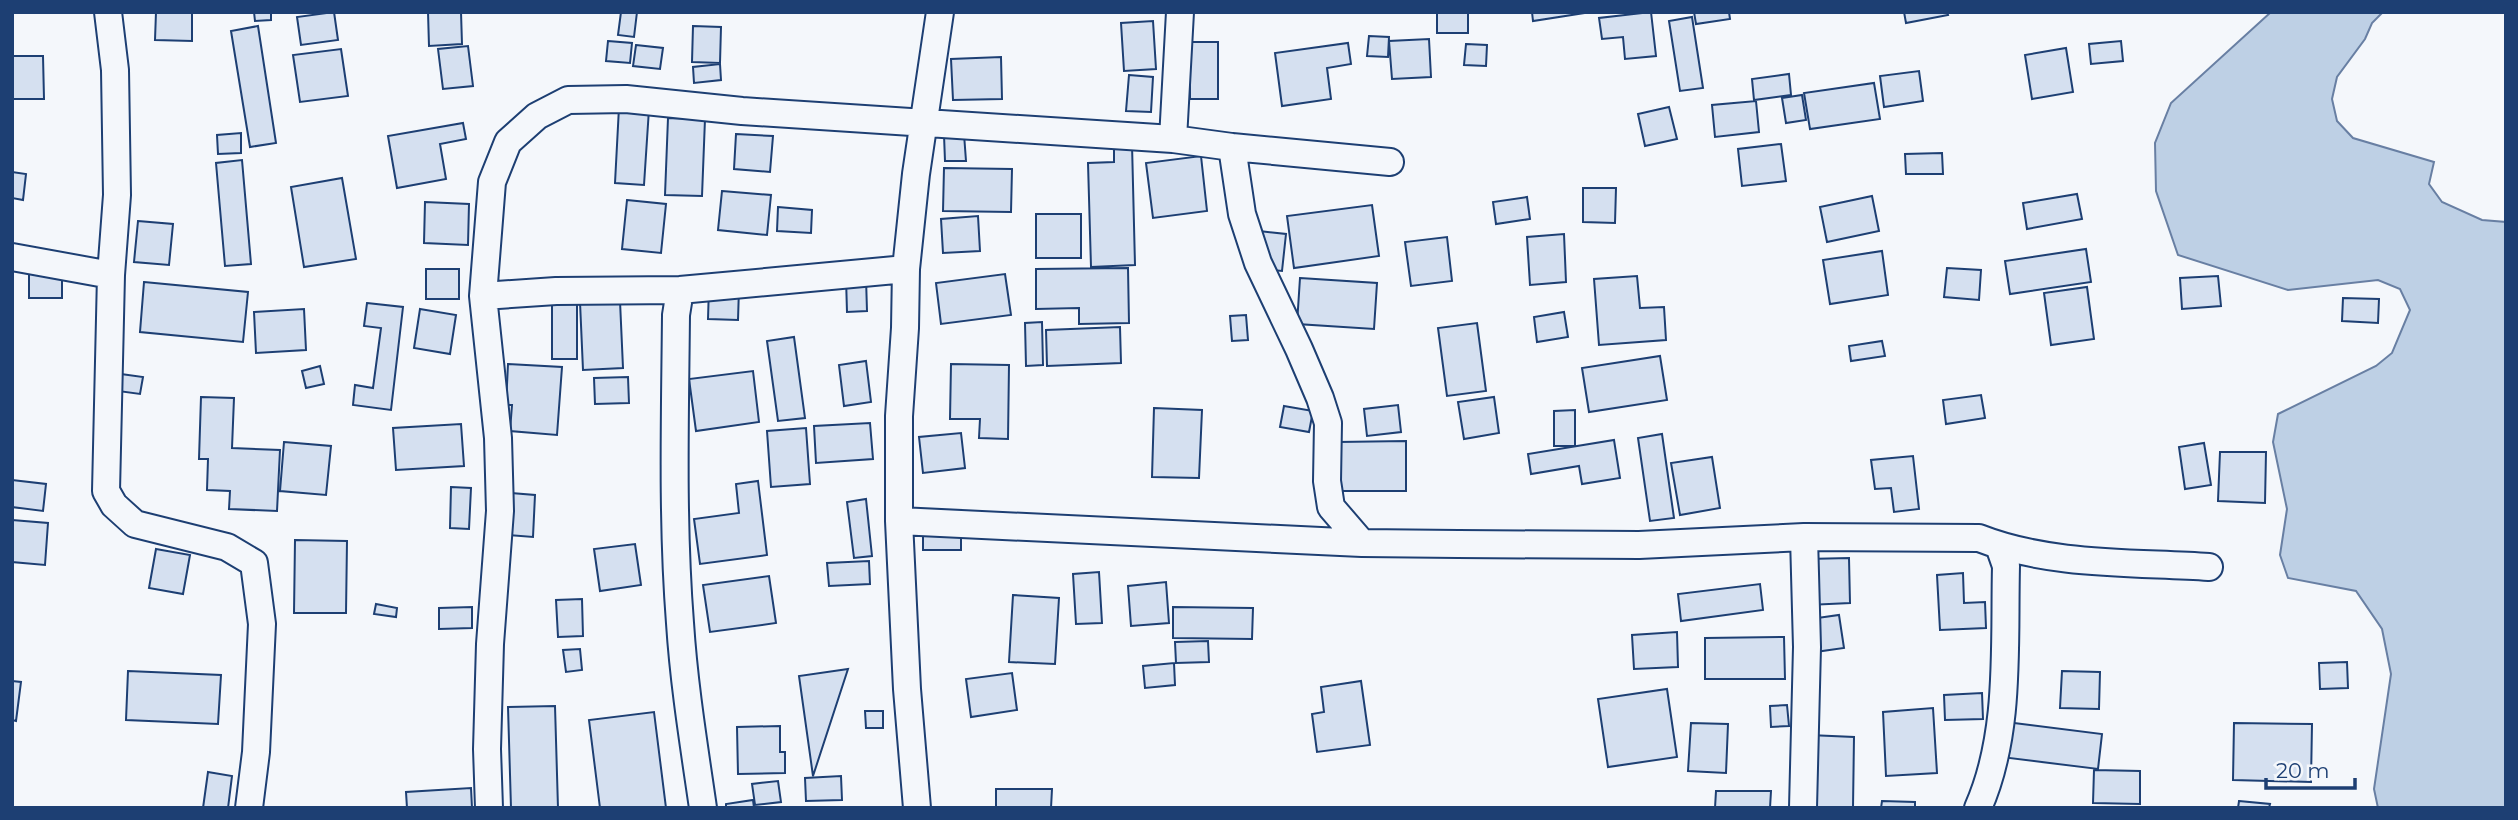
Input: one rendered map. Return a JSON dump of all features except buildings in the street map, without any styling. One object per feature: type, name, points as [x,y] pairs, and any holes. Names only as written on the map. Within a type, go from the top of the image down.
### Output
[{"type":"street","points":[[108,12],[115,70],[117,195],[111,275],[106,491],[114,505],[135,524],[228,547],[254,563],[262,624],[256,752],[249,808]]},
{"type":"street","points":[[917,808],[899,521],[899,416],[906,269],[940,12]]},
{"type":"street","points":[[1173,139],[1180,12]]},
{"type":"street","points":[[489,808],[487,749],[490,644],[499,511],[498,438],[483,296],[492,182],[508,142],[537,116],[568,100],[626,99],[923,125],[1173,139],[1390,162]]},
{"type":"street","points":[[1231,147],[1242,214],[1258,263],[1303,359],[1328,423],[1327,481],[1331,507],[1362,543]]},
{"type":"street","points":[[12,257],[111,275]]},
{"type":"street","points":[[483,296],[556,291],[680,290],[906,269]]},
{"type":"street","points":[[680,290],[676,315],[675,470],[680,621],[686,696],[703,808]]},
{"type":"street","points":[[899,521],[1362,543],[1639,545],[1804,537],[1979,538],[2000,546],[2049,557],[2210,567]]},
{"type":"street","points":[[1803,808],[1807,647],[1804,537]]},
{"type":"street","points":[[1979,808],[1995,758],[2002,705],[2007,566],[2000,546]]},
{"type":"water","points":[[2271,12],[2383,12],[2372,23],[2365,39],[2337,77],[2332,99],[2337,121],[2353,138],[2434,162],[2429,184],[2442,202],[2482,220],[2506,222],[2506,808],[2378,808],[2374,789],[2391,674],[2382,629],[2356,591],[2288,578],[2280,555],[2287,509],[2273,442],[2278,414],[2376,366],[2392,353],[2410,310],[2400,289],[2378,280],[2288,290],[2178,255],[2156,191],[2155,143],[2171,103]]}]
